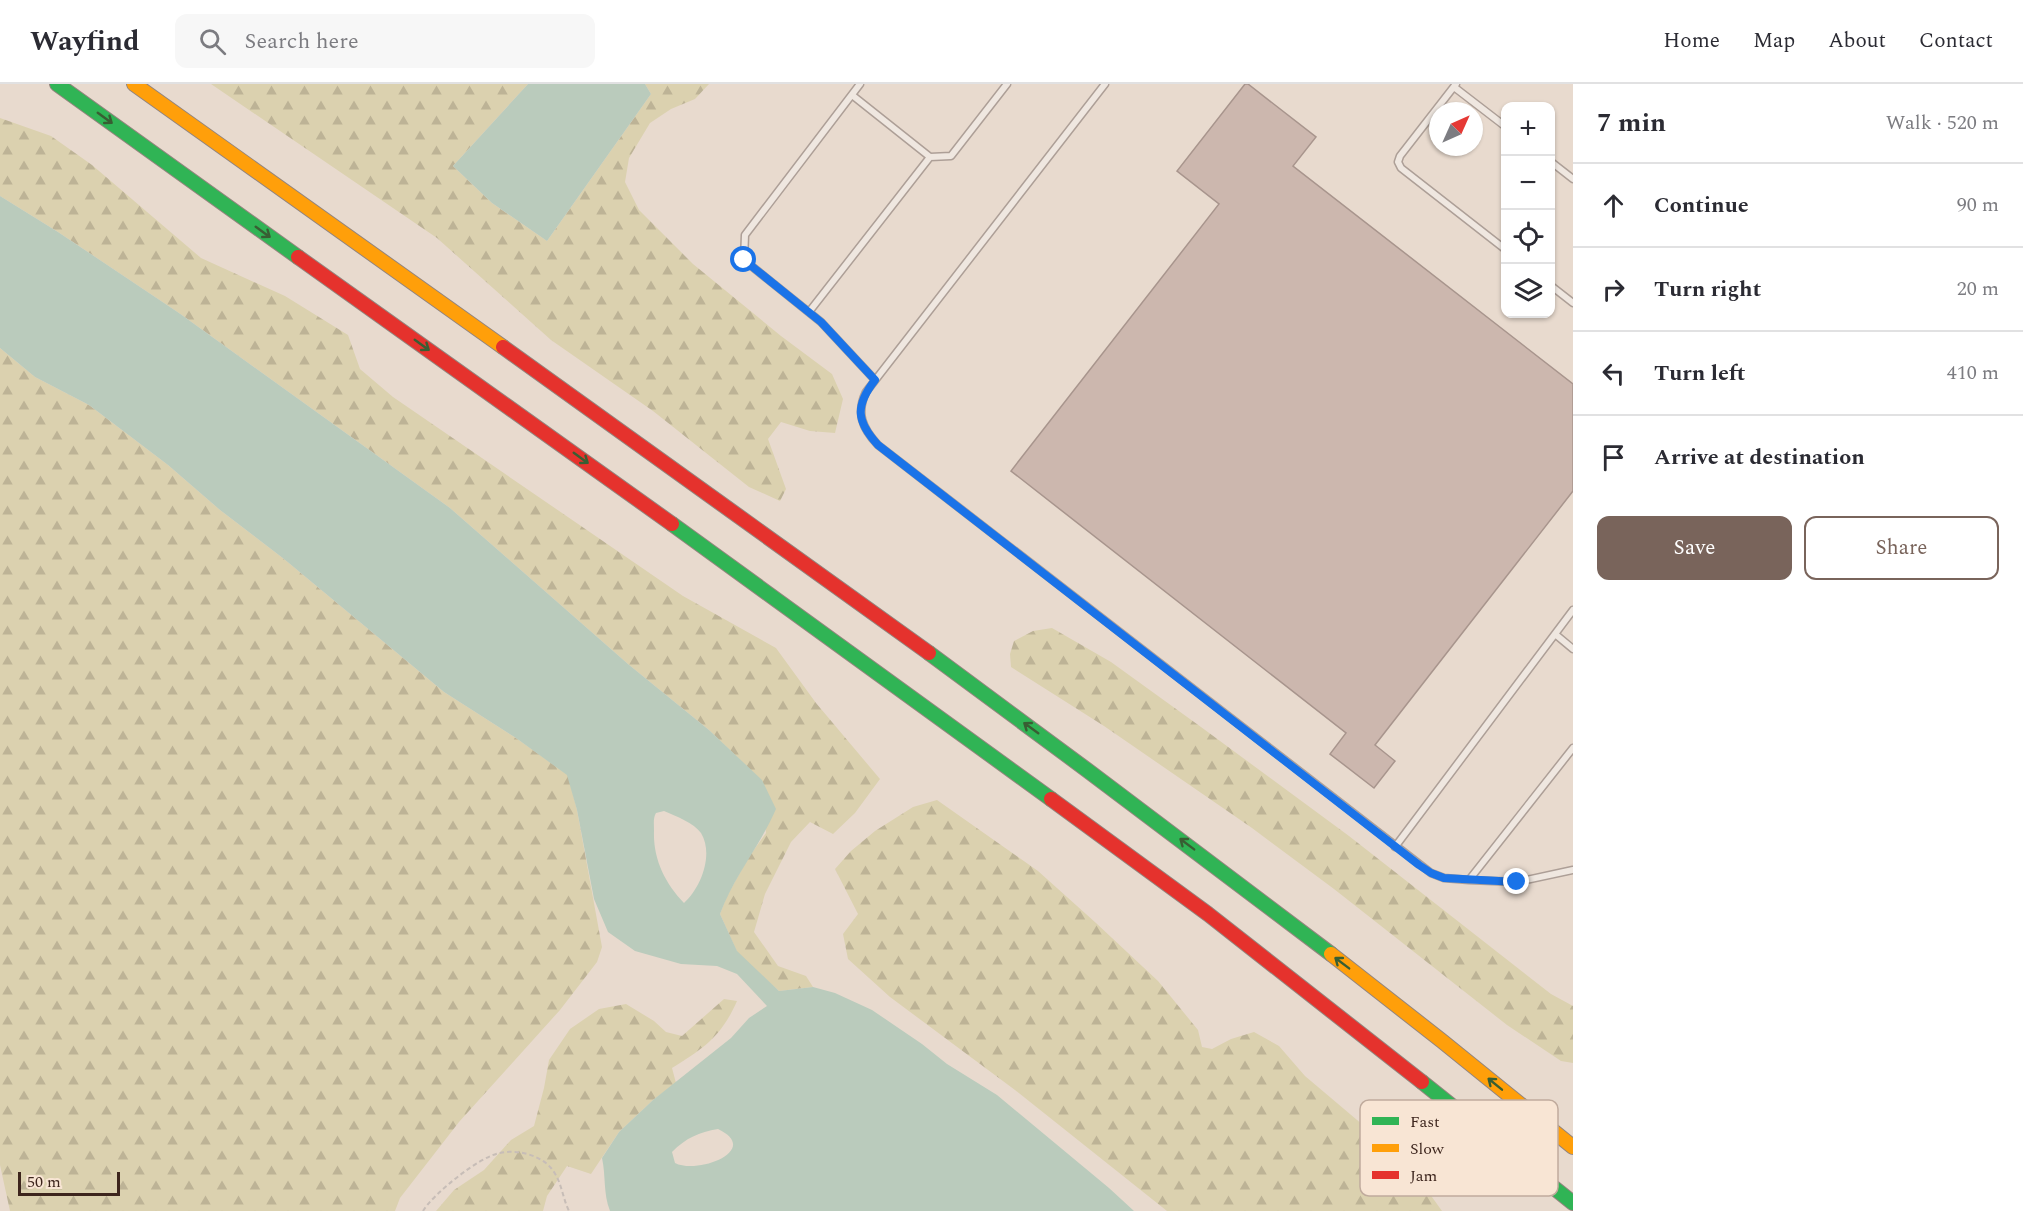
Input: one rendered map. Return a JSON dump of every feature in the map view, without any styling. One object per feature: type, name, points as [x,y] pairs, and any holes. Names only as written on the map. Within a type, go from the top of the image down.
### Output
[{"type":"highway","points":[[57,84],[882,675],[1189,900],[1445,1100]]},
{"type":"highway","points":[[134,84],[997,703],[1391,1000],[1515,1100]]},
{"type":"highway","points":[[1558,1135],[1573,1147]]},
{"type":"highway","points":[[1558,1191],[1573,1203]]},
{"type":"lane","points":[[860,84],[745,235],[744,260],[821,322],[875,380]]},
{"type":"lane","points":[[852,94],[930,157],[951,156],[1007,84]]},
{"type":"lane","points":[[1105,84],[866,392],[861,402],[860,414],[863,426],[878,445],[1431,873],[1444,878],[1517,882],[1573,870]]},
{"type":"lane","points":[[1501,122],[1455,85],[1400,156],[1398,162],[1401,168],[1501,245]]},
{"type":"lane","points":[[809,312],[930,157]]},
{"type":"lane","points":[[1555,164],[1573,179]]},
{"type":"lane","points":[[1555,288],[1573,303]]},
{"type":"lane","points":[[1395,847],[1573,609]]},
{"type":"lane","points":[[1555,634],[1573,649]]},
{"type":"lane","points":[[1469,880],[1573,748]]},
{"type":"path","points":[[423,1211],[453,1180],[481,1161],[500,1152],[523,1153],[541,1159],[552,1169],[561,1183],[569,1211]]},
{"type":"green space","points":[[211,84],[528,84],[453,166],[492,203],[547,241],[651,94],[645,84],[709,84],[695,99],[671,109],[650,123],[629,158],[625,182],[639,210],[693,264],[781,336],[832,374],[843,399],[835,433],[810,431],[781,422],[768,439],[786,489],[780,501],[749,487],[653,411],[551,340],[437,238]]},
{"type":"green space","points":[[0,118],[51,136],[92,165],[201,258],[285,296],[348,335],[360,369],[393,397],[683,596],[776,648],[816,703],[880,779],[855,813],[833,834],[810,822],[791,842],[765,894],[754,932],[778,966],[806,976],[813,987],[779,991],[738,954],[720,914],[748,858],[766,833],[761,780],[709,730],[628,664],[450,508],[179,313],[0,196]]},
{"type":"green space","points":[[0,348],[35,377],[89,405],[168,465],[444,692],[516,738],[568,775],[577,810],[602,947],[597,962],[560,1010],[459,1122],[400,1198],[395,1211],[10,1211],[0,1165]]},
{"type":"green space","points":[[1052,628],[1111,662],[1201,727],[1349,836],[1551,994],[1573,1006],[1573,1063],[1561,1061],[1507,1025],[1334,889],[1252,828],[1104,726],[1011,667],[1010,654],[1014,641],[1033,631]]},
{"type":"green space","points":[[937,800],[1038,871],[1158,981],[1198,1030],[1202,1047],[1212,1049],[1231,1039],[1254,1032],[1279,1046],[1305,1076],[1360,1122],[1360,1196],[1431,1196],[1442,1211],[1167,1211],[1015,1090],[890,997],[848,959],[843,934],[858,914],[835,869],[851,851],[875,831],[913,807]]},
{"type":"green space","points":[[724,999],[737,1001],[725,1024],[710,1041],[672,1068],[676,1083],[653,1100],[619,1132],[591,1174],[567,1166],[547,1196],[543,1211],[436,1211],[454,1190],[484,1170],[511,1140],[534,1126],[549,1060],[570,1029],[599,1009],[626,1004],[654,1021],[666,1032],[682,1036]]},
{"type":"shaded area","points":[[528,84],[645,84],[651,94],[547,241],[492,203],[453,166]]},
{"type":"shaded area","points":[[0,196],[179,313],[450,508],[628,664],[709,730],[762,780],[776,809],[732,887],[720,914],[737,951],[779,991],[813,987],[835,993],[872,1010],[947,1064],[997,1095],[1134,1211],[610,1211],[606,1198],[602,1158],[619,1132],[653,1100],[731,1038],[749,1018],[767,1006],[737,974],[717,966],[681,964],[635,951],[608,932],[594,899],[577,810],[567,775],[516,738],[444,692],[168,465],[89,405],[35,377],[0,348]],"holes":[[[664,811],[694,826],[705,841],[704,870],[696,889],[684,903],[666,879],[658,861],[654,841],[654,817],[656,813]],[[718,1129],[730,1137],[733,1145],[730,1152],[722,1158],[698,1166],[675,1163],[672,1152],[682,1143],[699,1134]]]},
{"type":"building","points":[[1245,84],[1316,137],[1293,166],[1573,384],[1573,491],[1375,745],[1395,761],[1374,788],[1330,754],[1346,733],[1011,471],[1219,204],[1177,171]]},
{"type":"traffic: fast","points":[[57,84],[298,257]]},
{"type":"traffic: fast","points":[[672,524],[1051,799]]},
{"type":"traffic: fast","points":[[929,653],[1331,954]]},
{"type":"traffic: fast","points":[[1422,1082],[1444,1100]]},
{"type":"traffic: fast","points":[[1558,1191],[1573,1203]]},
{"type":"traffic: slow","points":[[134,84],[503,347]]},
{"type":"traffic: slow","points":[[1331,954],[1515,1100]]},
{"type":"traffic: slow","points":[[1558,1135],[1573,1147]]},
{"type":"traffic: jam","points":[[298,257],[672,524]]},
{"type":"traffic: jam","points":[[503,347],[929,653]]},
{"type":"traffic: jam","points":[[1051,799],[1208,914],[1422,1082]]},
{"type":"route","points":[[744,260],[821,322],[875,380],[861,402],[860,414],[863,426],[878,445],[1419,865],[1444,878],[1517,882]]}]
